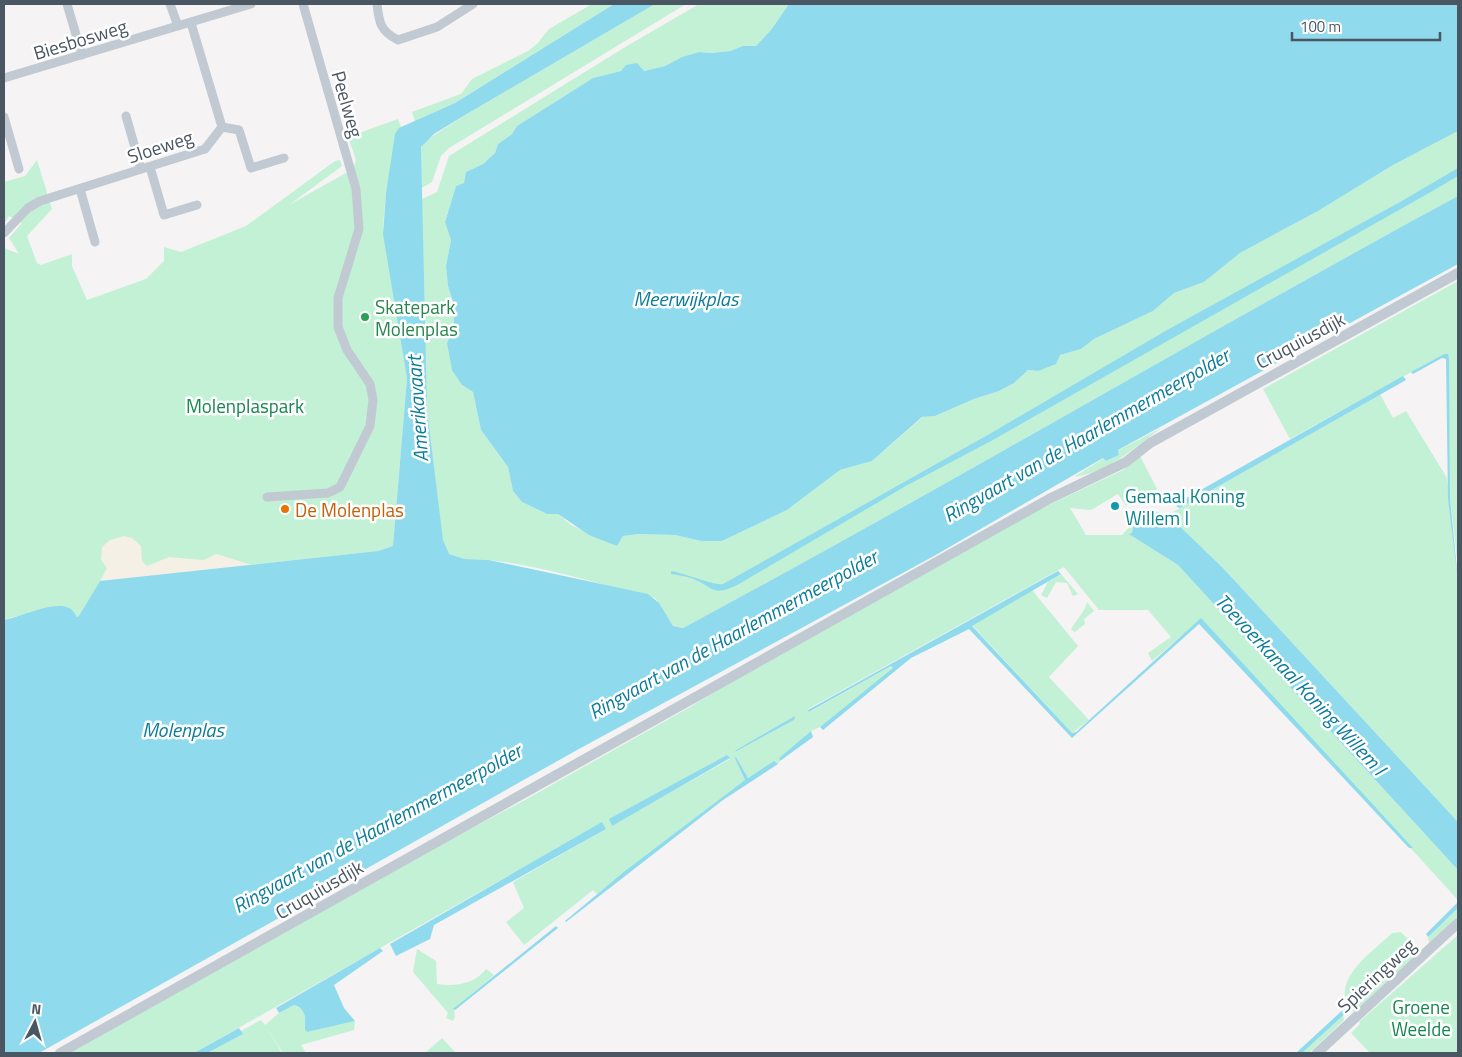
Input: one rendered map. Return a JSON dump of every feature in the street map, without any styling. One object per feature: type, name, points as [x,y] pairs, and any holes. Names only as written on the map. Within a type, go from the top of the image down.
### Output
[{"type":"street","points":[[67,4],[82,55]]},
{"type":"street","points":[[170,4],[178,26]]},
{"type":"street","name":"Biesbosweg","points":[[4,78],[251,4]]},
{"type":"street","name":"Peelweg","points":[[267,497],[328,493],[340,486],[370,426],[372,400],[370,384],[347,350],[338,327],[338,298],[359,232],[356,189],[302,4]]},
{"type":"street","points":[[376,4],[379,24],[385,33],[398,40],[438,26],[473,4]]},
{"type":"street","points":[[191,23],[222,127],[239,130],[251,168],[284,158]]},
{"type":"street","points":[[126,116],[164,215],[197,204]]},
{"type":"street","points":[[4,117],[19,168]]},
{"type":"street","name":"Sloeweg","points":[[4,233],[28,208],[40,201],[205,150],[222,127]]},
{"type":"street","points":[[80,189],[95,242]]},
{"type":"street","name":"Cruquiusdijk","points":[[60,1053],[1049,499],[1126,462],[1150,443],[1458,273]]},
{"type":"street","name":"Spieringweg","points":[[1317,1053],[1458,923]]},
{"type":"green space","points":[[592,4],[614,4],[455,103],[415,121],[412,112],[461,94],[472,79],[528,51],[537,44],[549,29]]},
{"type":"green space","points":[[655,4],[686,4],[449,148],[441,156],[432,182],[420,189],[419,159],[424,142],[465,115]]},
{"type":"green space","points":[[699,4],[789,4],[757,46],[743,46],[730,51],[712,53],[699,52],[682,57],[665,66],[644,71],[621,71],[593,78],[517,126],[512,134],[498,144],[495,153],[483,164],[466,172],[464,183],[456,186],[445,221],[451,240],[446,266],[448,286],[455,308],[453,329],[447,343],[462,385],[473,392],[481,430],[508,467],[513,491],[522,502],[547,514],[558,514],[571,525],[617,546],[623,536],[639,534],[675,535],[701,541],[722,541],[787,510],[840,470],[872,461],[923,417],[935,416],[974,399],[999,391],[1014,383],[1028,370],[1038,371],[1060,355],[1081,349],[1094,339],[1153,311],[1174,293],[1204,282],[1240,253],[1318,211],[1393,165],[1458,131],[1458,196],[781,575],[683,628],[673,626],[655,598],[530,566],[489,560],[460,559],[445,550],[431,464],[427,420],[420,200],[437,192],[449,156],[622,49]]},
{"type":"green space","name":"Molenplaspark","points":[[398,119],[401,127],[386,193],[383,225],[407,378],[393,546],[378,551],[100,581],[80,616],[77,617],[69,608],[41,609],[4,620],[4,248],[19,254],[9,238],[22,223],[9,216],[4,224],[4,182],[25,176],[37,160],[52,209],[27,236],[37,263],[41,265],[72,254],[72,266],[87,300],[146,279],[164,261],[164,247],[181,252],[246,226],[335,161],[340,160],[342,166],[289,205],[353,169],[356,160],[348,137]]},
{"type":"green space","points":[[1458,281],[1458,566],[1450,498],[1448,354],[1444,354],[1290,439],[1263,389]]},
{"type":"green space","points":[[1380,394],[1393,418],[1406,411],[1447,478],[1458,581],[1458,822],[1223,568],[1168,515]]},
{"type":"green space","points":[[1161,428],[1110,465],[1074,477],[1104,458],[1106,461],[1119,455],[1117,451]]},
{"type":"green space","points":[[1140,456],[1157,489],[1126,506],[1118,494],[1091,510],[1070,508],[1086,535],[1122,535],[1134,522],[1132,533],[1130,534],[1178,565],[1458,870],[1458,900],[1201,619],[1152,661],[1148,653],[1171,637],[1148,610],[1099,610],[1064,567],[808,709],[810,712],[891,666],[894,668],[820,727],[811,731],[779,758],[778,764],[774,761],[748,778],[736,757],[745,780],[597,894],[593,890],[524,945],[506,922],[524,908],[513,882],[606,829],[602,823],[194,1053],[70,1053],[398,867],[525,800],[690,707],[760,664],[1032,513],[1123,470]],"holes":[[[794,717],[794,720],[735,752],[736,750]],[[727,755],[730,759],[612,825]]]},
{"type":"green space","points":[[1061,574],[1078,594],[1073,596],[1067,583],[1056,582],[1047,598],[1041,595],[1048,582]]},
{"type":"green space","points":[[1032,590],[1078,646],[1049,677],[1089,720],[1072,733],[972,625]]},
{"type":"green space","points":[[1087,602],[1094,611],[1084,619],[1085,624],[1075,632],[1071,630]]},
{"type":"green space","points":[[1458,908],[1458,916],[1429,943],[1428,937]]},
{"type":"green space","points":[[1401,932],[1412,943],[1409,949],[1347,1006],[1346,984],[1351,974],[1366,956],[1392,933]]},
{"type":"green space","name":"Groene Weelde","points":[[1458,935],[1458,1053],[1370,1053],[1351,1033],[1360,1024],[1359,1022]]},
{"type":"green space","points":[[417,949],[436,961],[437,984],[457,985],[464,983],[476,978],[486,969],[494,975],[454,1009],[455,1017],[453,1021],[446,1018],[448,1013],[413,972]]},
{"type":"green space","points":[[1411,952],[1419,952],[1354,1012],[1350,1009]]},
{"type":"green space","points":[[294,1005],[304,1011],[306,1032],[355,1021],[354,1030],[301,1045],[306,1053],[283,1053],[266,1027],[282,1053],[201,1053],[261,1020],[265,1025],[279,1013]]},
{"type":"green space","points":[[1343,1015],[1344,1020],[1309,1053],[1302,1053]]},
{"type":"green space","points":[[442,1038],[456,1053],[425,1053]]},
{"type":"sand","points":[[124,536],[132,538],[141,546],[142,561],[147,566],[169,557],[204,560],[216,554],[252,565],[100,581],[107,568],[101,560],[102,547],[110,540]]},
{"type":"water","name":"Molenplas","points":[[614,4],[655,4],[465,115],[434,134],[421,147],[427,410],[443,540],[449,554],[464,559],[489,560],[648,594],[659,603],[673,626],[683,628],[781,575],[1458,196],[1458,264],[1118,450],[1119,455],[1106,461],[1103,458],[934,556],[577,750],[39,1053],[4,1053],[4,620],[55,606],[63,606],[70,609],[77,617],[100,581],[378,551],[393,546],[407,378],[383,234],[386,193],[395,134],[399,128],[455,103]]},
{"type":"water","name":"Meerwijkplas","points":[[789,4],[1458,4],[1458,131],[1393,165],[1318,211],[1240,253],[1204,282],[1174,293],[1153,311],[1094,339],[1081,349],[1060,355],[1056,364],[1038,371],[1028,370],[1014,383],[999,391],[974,399],[935,416],[922,417],[872,461],[840,470],[787,510],[722,541],[701,541],[675,535],[639,534],[623,536],[617,546],[589,535],[558,514],[547,514],[522,502],[513,491],[508,467],[481,430],[473,392],[462,385],[452,370],[447,343],[453,329],[455,308],[448,286],[446,266],[451,240],[445,222],[456,186],[464,183],[466,172],[483,164],[495,153],[498,144],[512,134],[517,126],[593,78],[621,71],[626,65],[637,63],[644,71],[665,66],[682,57],[699,52],[712,53],[730,51],[743,46],[756,46],[771,30]]},
{"type":"water","points":[[1458,168],[1458,176],[1436,189],[991,441],[904,487],[739,584],[718,591],[691,578],[671,574],[671,571],[723,584],[993,432],[1167,330]]},
{"type":"water","points":[[1444,354],[1448,354],[1449,359],[1450,498],[1458,581],[1448,499],[1446,359],[1442,358],[1413,374],[1411,372]]},
{"type":"water","points":[[1403,376],[1406,380],[1180,508],[1177,507],[1176,504]]},
{"type":"water","name":"Toevoerkanaal Koning Willem I","points":[[1155,512],[1168,515],[1223,568],[1458,822],[1458,870],[1178,565],[1129,534],[1132,533],[1134,522]]},
{"type":"water","points":[[1058,571],[1061,574],[972,626],[1072,733],[1076,732],[1201,618],[1413,848],[1409,848],[1199,624],[1072,738],[969,629],[911,658],[823,730],[820,727],[893,668],[891,666],[809,712],[808,710]]},
{"type":"water","points":[[795,716],[794,720],[735,752],[736,750]]},
{"type":"water","points":[[811,731],[813,737],[780,761],[779,758]]},
{"type":"water","points":[[727,755],[730,758],[612,826],[609,819]]},
{"type":"water","points":[[736,757],[748,778],[774,761],[778,764],[723,800],[565,921],[625,871],[745,780]]},
{"type":"water","points":[[602,822],[606,829],[434,925],[430,939],[396,956],[390,944]]},
{"type":"water","points":[[1458,902],[1458,908],[1428,937],[1426,934]]},
{"type":"water","points":[[556,926],[558,928],[455,1010],[453,1009]]},
{"type":"water","points":[[380,948],[383,951],[334,985],[344,1008],[355,1021],[307,1032],[301,1009],[294,1005],[279,1013],[276,1008]]},
{"type":"water","points":[[1409,949],[1412,952],[1409,955],[1302,1053],[1296,1053]]},
{"type":"water","points":[[239,1028],[243,1034],[207,1053],[194,1053]]},
{"type":"place","name":"Skatepark Molenplas","points":[[365,317]]},
{"type":"place","name":"Gemaal Koning Willem I","points":[[1115,506]]},
{"type":"place","name":"De Molenplas","points":[[285,509]]},
{"type":"water label","name":"Amerikavaart","points":[[417,409]]},
{"type":"water label","name":"Ringvaart van de Haarlemmermeerpolder","points":[[1086,435]]},
{"type":"water label","name":"Ringvaart van de Haarlemmermeerpolder","points":[[733,634]]},
{"type":"water label","name":"Ringvaart van de Haarlemmermeerpolder","points":[[377,828]]}]
